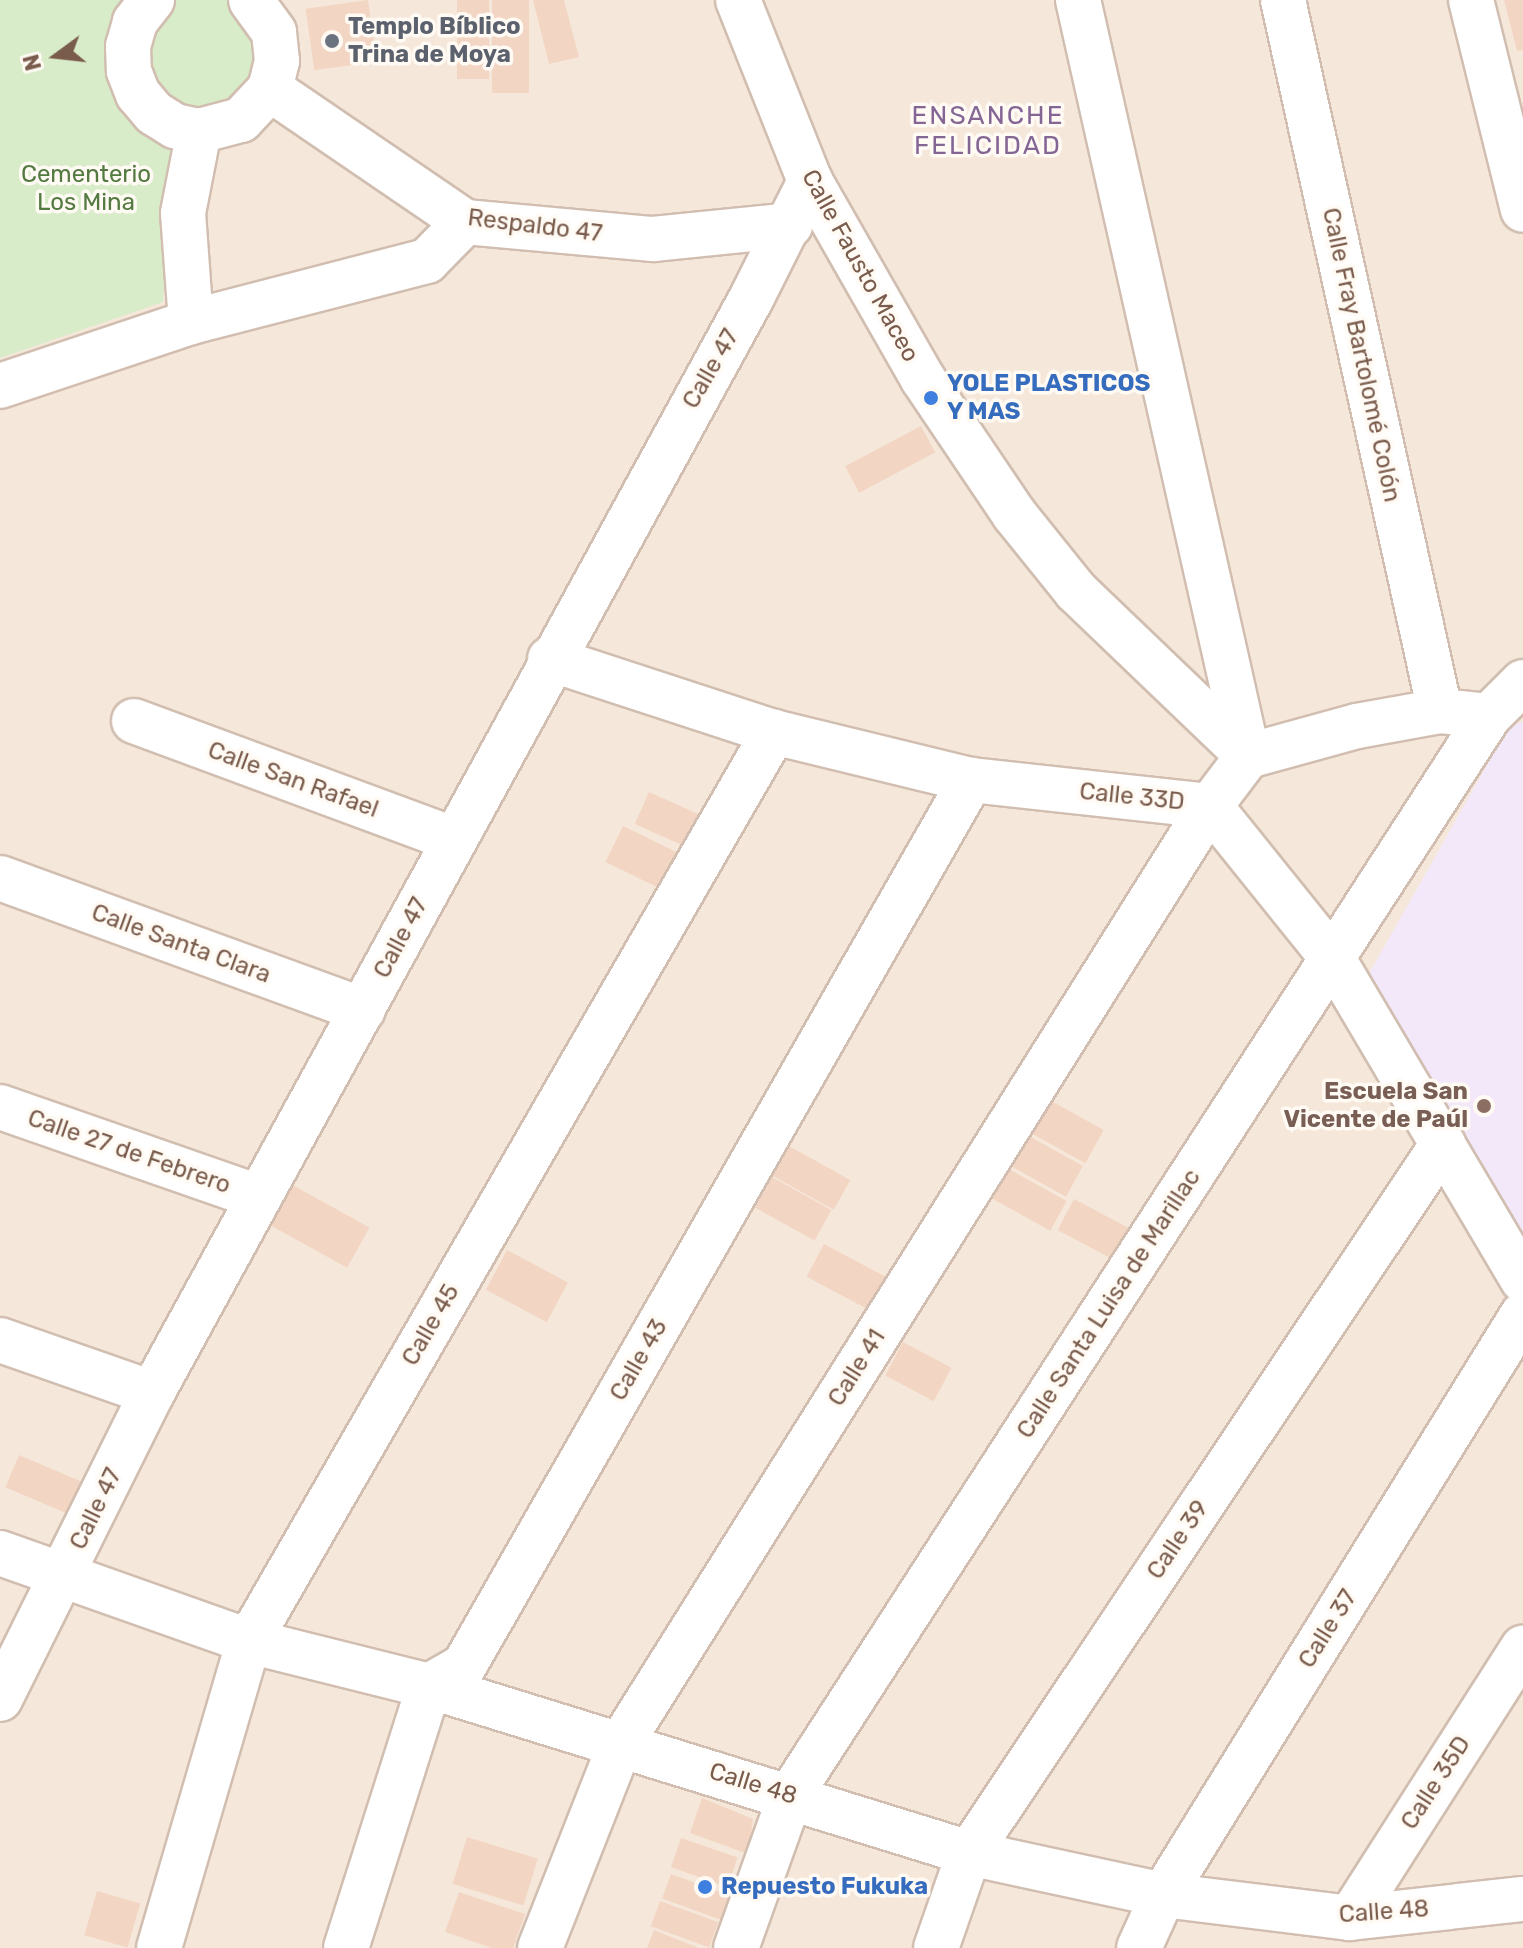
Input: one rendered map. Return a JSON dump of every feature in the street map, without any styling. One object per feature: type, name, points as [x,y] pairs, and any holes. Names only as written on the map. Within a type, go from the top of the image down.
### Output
[{"type":"street","points":[[152,0],[135,22],[129,71],[138,94],[154,113],[175,126],[199,131],[241,120],[270,89],[277,61],[274,32],[261,2]]},
{"type":"street","name":"Calle Fausto Maceo","points":[[738,0],[810,181],[923,379],[1014,514],[1076,591],[1248,756]]},
{"type":"street","points":[[1078,0],[1248,756],[1357,726],[1440,711],[1489,716]]},
{"type":"street","name":"Calle Fray Bartolomé Colón","points":[[1283,0],[1440,711]]},
{"type":"street","points":[[1471,0],[1523,210]]},
{"type":"street","name":"Respaldo 47","points":[[270,89],[465,222],[653,239],[790,225]]},
{"type":"street","points":[[191,322],[183,213],[199,131]]},
{"type":"street","name":"Calle 47","points":[[0,1699],[66,1572],[152,1393],[363,1010],[550,659],[790,225],[810,181]]},
{"type":"street","points":[[0,386],[191,322],[427,261],[465,222]]},
{"type":"street","name":"Calle 33D","points":[[550,659],[774,732],[971,780],[1210,806],[1333,959],[1523,1280]]},
{"type":"street","name":"Calle Santa Luisa de Marillac","points":[[736,1948],[791,1794],[1489,716],[1523,682]]},
{"type":"street","name":"Calle San Rafael","points":[[134,721],[453,839]]},
{"type":"street","name":"Calle 45","points":[[159,1948],[249,1641],[774,732]]},
{"type":"street","name":"Calle 41","points":[[540,1948],[620,1745],[1210,806],[1248,756]]},
{"type":"street","name":"Calle 43","points":[[429,1686],[464,1666],[971,780]]},
{"type":"street","name":"Calle Santa Clara","points":[[0,878],[363,1010]]},
{"type":"street","name":"Calle 27 de Febrero","points":[[0,1107],[258,1197]]},
{"type":"street","name":"Calle 39","points":[[936,1948],[969,1853],[1443,1144]]},
{"type":"street","name":"Calle 37","points":[[1139,1948],[1163,1895],[1523,1314]]},
{"type":"street","points":[[0,1340],[152,1393]]},
{"type":"street","name":"Calle 48","points":[[0,1553],[66,1572],[249,1641],[429,1686],[791,1794],[969,1853],[1163,1895],[1350,1918],[1523,1899]]},
{"type":"street","name":"Calle 35D","points":[[1350,1918],[1523,1648]]},
{"type":"street","points":[[346,1948],[429,1686]]},
{"type":"shaded area","points":[[0,0],[1523,0],[1523,1948],[0,1948]]},
{"type":"shaded area","name":"Escuela San Vicente de Paúl","points":[[1523,721],[1523,1234],[1367,977],[1507,730]]},
{"type":"green space","name":"Cementerio Los Mina","points":[[0,0],[123,0],[112,34],[134,117],[175,150],[163,302],[0,358]]},
{"type":"green space","points":[[170,0],[233,0],[252,16],[262,78],[213,120],[151,97],[143,27]]},
{"type":"building","points":[[368,0],[377,61],[314,70],[306,9]]},
{"type":"building","points":[[457,0],[489,0],[489,79],[457,79]]},
{"type":"building","points":[[492,0],[529,0],[529,93],[492,93]]},
{"type":"building","points":[[533,0],[564,0],[579,57],[549,64]]},
{"type":"building","points":[[1504,0],[1523,0],[1523,50],[1517,51]]},
{"type":"building","points":[[921,426],[935,452],[859,493],[845,466]]},
{"type":"building","points":[[649,792],[704,816],[690,848],[635,824]]},
{"type":"building","points":[[623,826],[684,856],[667,892],[605,862]]},
{"type":"building","points":[[1046,1098],[1104,1130],[1085,1163],[1028,1131]]},
{"type":"building","points":[[1027,1135],[1083,1166],[1066,1197],[1010,1166]]},
{"type":"building","points":[[789,1146],[850,1180],[834,1210],[773,1176]]},
{"type":"building","points":[[1009,1169],[1067,1201],[1050,1231],[993,1199]]},
{"type":"building","points":[[772,1177],[831,1210],[815,1241],[755,1208]]},
{"type":"building","points":[[289,1183],[369,1228],[347,1268],[267,1223]]},
{"type":"building","points":[[1074,1199],[1136,1232],[1119,1263],[1058,1230]]},
{"type":"building","points":[[824,1244],[888,1278],[870,1310],[807,1277]]},
{"type":"building","points":[[507,1250],[568,1282],[547,1322],[486,1290]]},
{"type":"building","points":[[903,1342],[952,1368],[934,1401],[885,1376]]},
{"type":"building","points":[[19,1455],[81,1481],[67,1513],[5,1487]]},
{"type":"building","points":[[702,1798],[753,1819],[748,1854],[690,1833]]},
{"type":"building","points":[[467,1837],[538,1859],[523,1905],[453,1884]]},
{"type":"building","points":[[681,1838],[738,1858],[728,1887],[671,1867]]},
{"type":"building","points":[[671,1874],[730,1896],[721,1920],[662,1898]]},
{"type":"building","points":[[97,1891],[140,1903],[128,1948],[84,1935]]},
{"type":"building","points":[[459,1892],[525,1914],[513,1948],[492,1948],[445,1932]]},
{"type":"building","points":[[660,1901],[718,1922],[709,1948],[651,1926]]},
{"type":"building","points":[[654,1930],[699,1948],[647,1948]]},
{"type":"place","name":"Templo Bíblico Trina de Moya","points":[[332,41]]},
{"type":"place","name":"YOLE PLASTICOS Y MAS","points":[[931,398]]},
{"type":"place","name":"Escuela San Vicente de Paúl","points":[[1484,1106]]},
{"type":"place","name":"Repuesto Fukuka","points":[[705,1887]]},
{"type":"district","name":"ENSANCHE FELICIDAD","points":[[988,131]]}]
